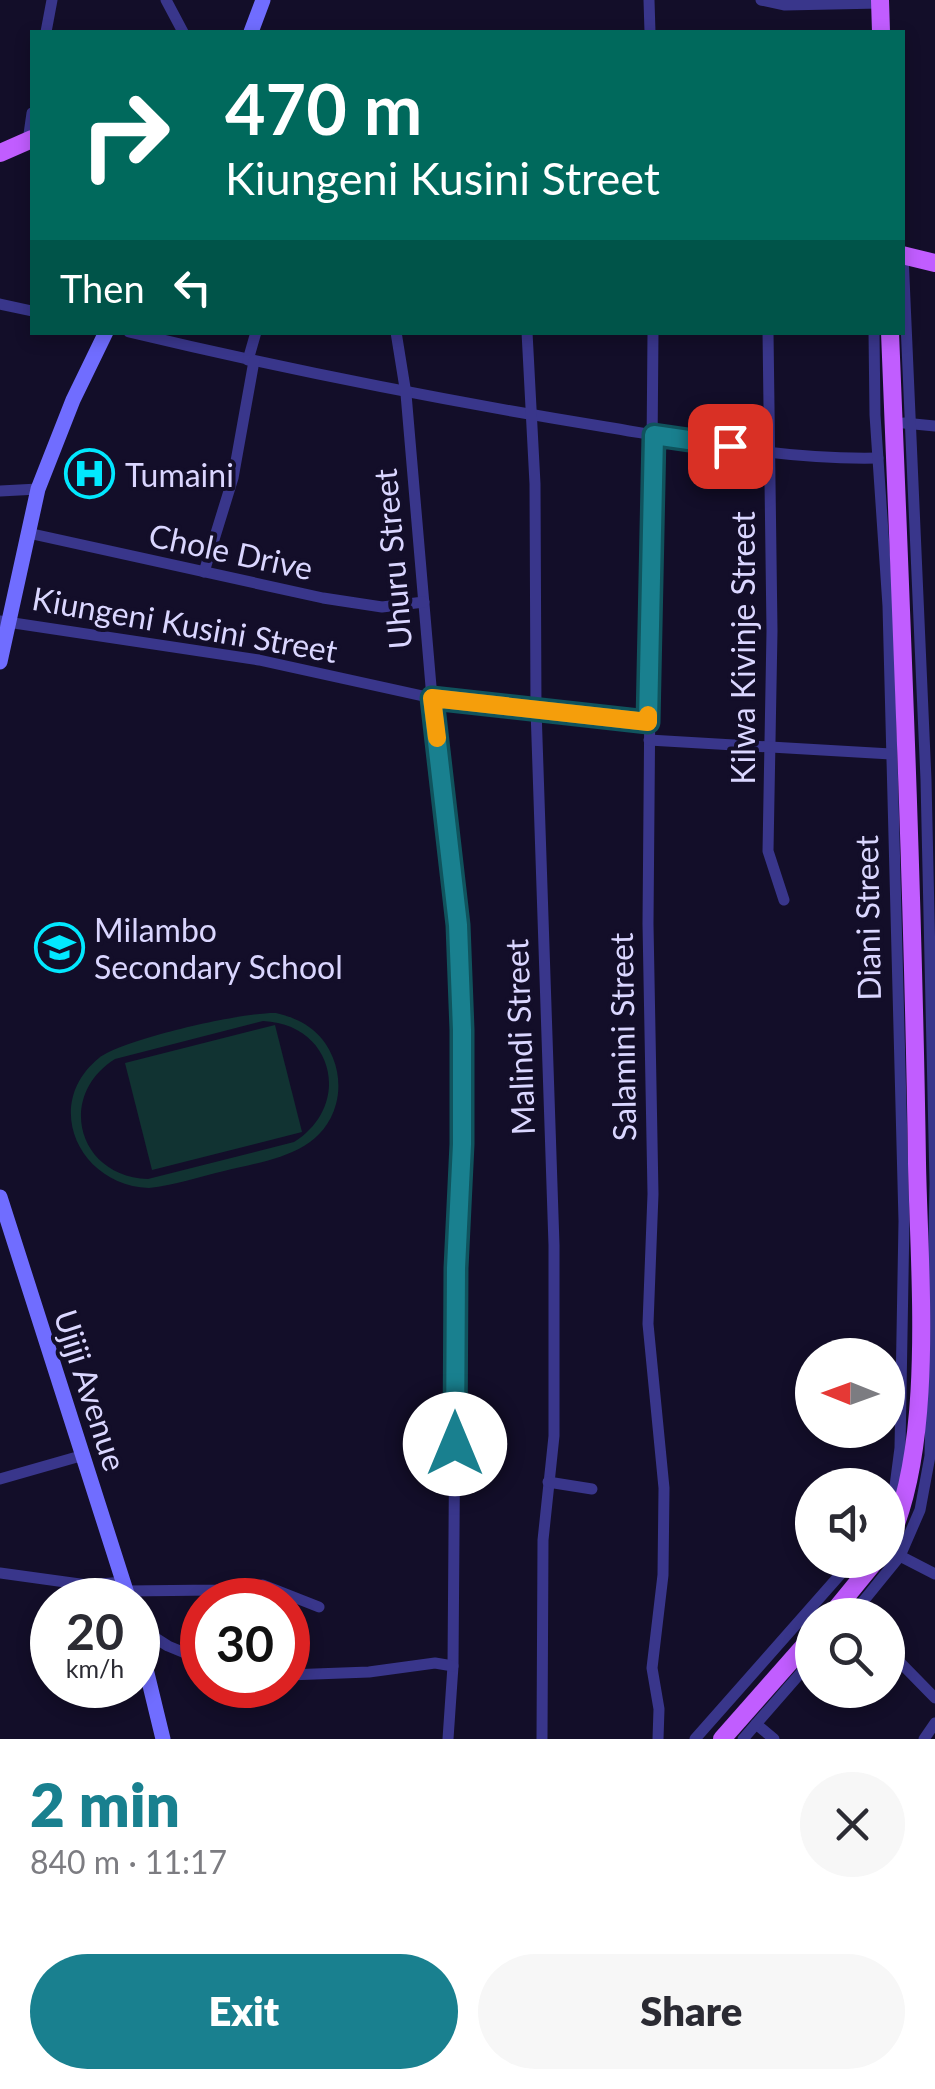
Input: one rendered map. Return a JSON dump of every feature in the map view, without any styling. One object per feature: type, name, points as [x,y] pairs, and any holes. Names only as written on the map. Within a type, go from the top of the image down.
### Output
[{"type":"main road","points":[[252,30],[263,0]]},
{"type":"main road","points":[[880,1],[881,30]]},
{"type":"main road","points":[[0,153],[30,140]]},
{"type":"main road","points":[[905,256],[935,263]]},
{"type":"main road","points":[[0,662],[4,621],[38,489],[73,400],[105,335]]},
{"type":"main road","points":[[890,335],[901,423],[928,1039],[922,1294],[927,1471],[905,1511]]},
{"type":"main road","name":"Ujiji Avenue","points":[[0,1197],[122,1578]]},
{"type":"main road","points":[[845,1598],[861,1578]]},
{"type":"main road","points":[[722,1739],[795,1655]]},
{"type":"main road","points":[[156,1708],[164,1739]]},
{"type":"street","points":[[46,30],[52,0]]},
{"type":"street","points":[[166,0],[181,30]]},
{"type":"street","points":[[649,0],[650,30]]},
{"type":"street","points":[[760,0],[784,6],[880,1]]},
{"type":"street","points":[[0,304],[30,311]]},
{"type":"street","points":[[143,335],[406,394],[531,415],[768,452],[878,458]]},
{"type":"street","points":[[204,572],[233,478],[248,412],[255,335]]},
{"type":"street","name":"Uhuru Street","points":[[396,335],[406,394],[432,698],[458,925],[462,1030],[453,1666],[448,1739]]},
{"type":"street","name":"Malindi Street","points":[[527,335],[535,484],[536,708],[554,1245],[554,1436],[544,1540],[542,1739]]},
{"type":"street","name":"Salamini Street","points":[[653,335],[648,722],[653,1194],[648,1324],[664,1488],[662,1576],[652,1668],[659,1709],[658,1739]]},
{"type":"street","name":"Kilwa Kivinje Street","points":[[768,335],[772,631],[768,850],[784,900]]},
{"type":"street","name":"Diani Street","points":[[874,335],[888,606],[904,1300],[897,1468]]},
{"type":"street","points":[[902,335],[901,423],[935,426]]},
{"type":"street","points":[[0,491],[38,489]]},
{"type":"street","name":"Chole Drive","points":[[28,534],[382,608],[424,602]]},
{"type":"street","name":"Kiungeni Kusini Street","points":[[4,621],[259,660],[432,698],[648,722]]},
{"type":"street","points":[[649,740],[891,754]]},
{"type":"street","points":[[927,1471],[935,1215],[928,1039]]},
{"type":"street","points":[[0,1479],[84,1456]]},
{"type":"street","points":[[548,1482],[592,1489]]},
{"type":"street","points":[[905,1555],[933,1572]]},
{"type":"street","points":[[0,1574],[32,1578]]},
{"type":"street","points":[[695,1739],[838,1578]]},
{"type":"street","points":[[160,1591],[262,1586],[319,1607]]},
{"type":"street","points":[[310,1674],[435,1664],[453,1666]]},
{"type":"street","points":[[905,1667],[935,1698]]},
{"type":"street","points":[[743,1739],[795,1679]]},
{"type":"street","points":[[756,1724],[774,1739]]},
{"type":"street","points":[[924,1739],[935,1724]]},
{"type":"green space","points":[[276,1013],[303,1023],[329,1049],[337,1069],[336,1104],[329,1121],[306,1145],[275,1158],[149,1188],[125,1184],[104,1173],[88,1158],[76,1140],[71,1119],[73,1098],[82,1077],[99,1058],[157,1035]],"holes":[[[263,1021],[287,1026],[306,1036],[320,1051],[329,1088],[324,1108],[313,1126],[294,1142],[148,1179],[124,1175],[105,1165],[91,1150],[83,1132],[85,1093],[115,1059]]]},
{"type":"green space","points":[[275,1025],[302,1132],[152,1170],[125,1063]]},
{"type":"slow traffic","points":[[437,738],[432,698],[648,722],[648,715]]},
{"type":"place","name":"Tumaini","points":[[90,474]]},
{"type":"place","name":"Milambo Secondary School","points":[[59,947]]},
{"type":"route","points":[[455,1444],[462,1030],[458,925],[432,698],[648,722],[654,435],[730,446]]}]
